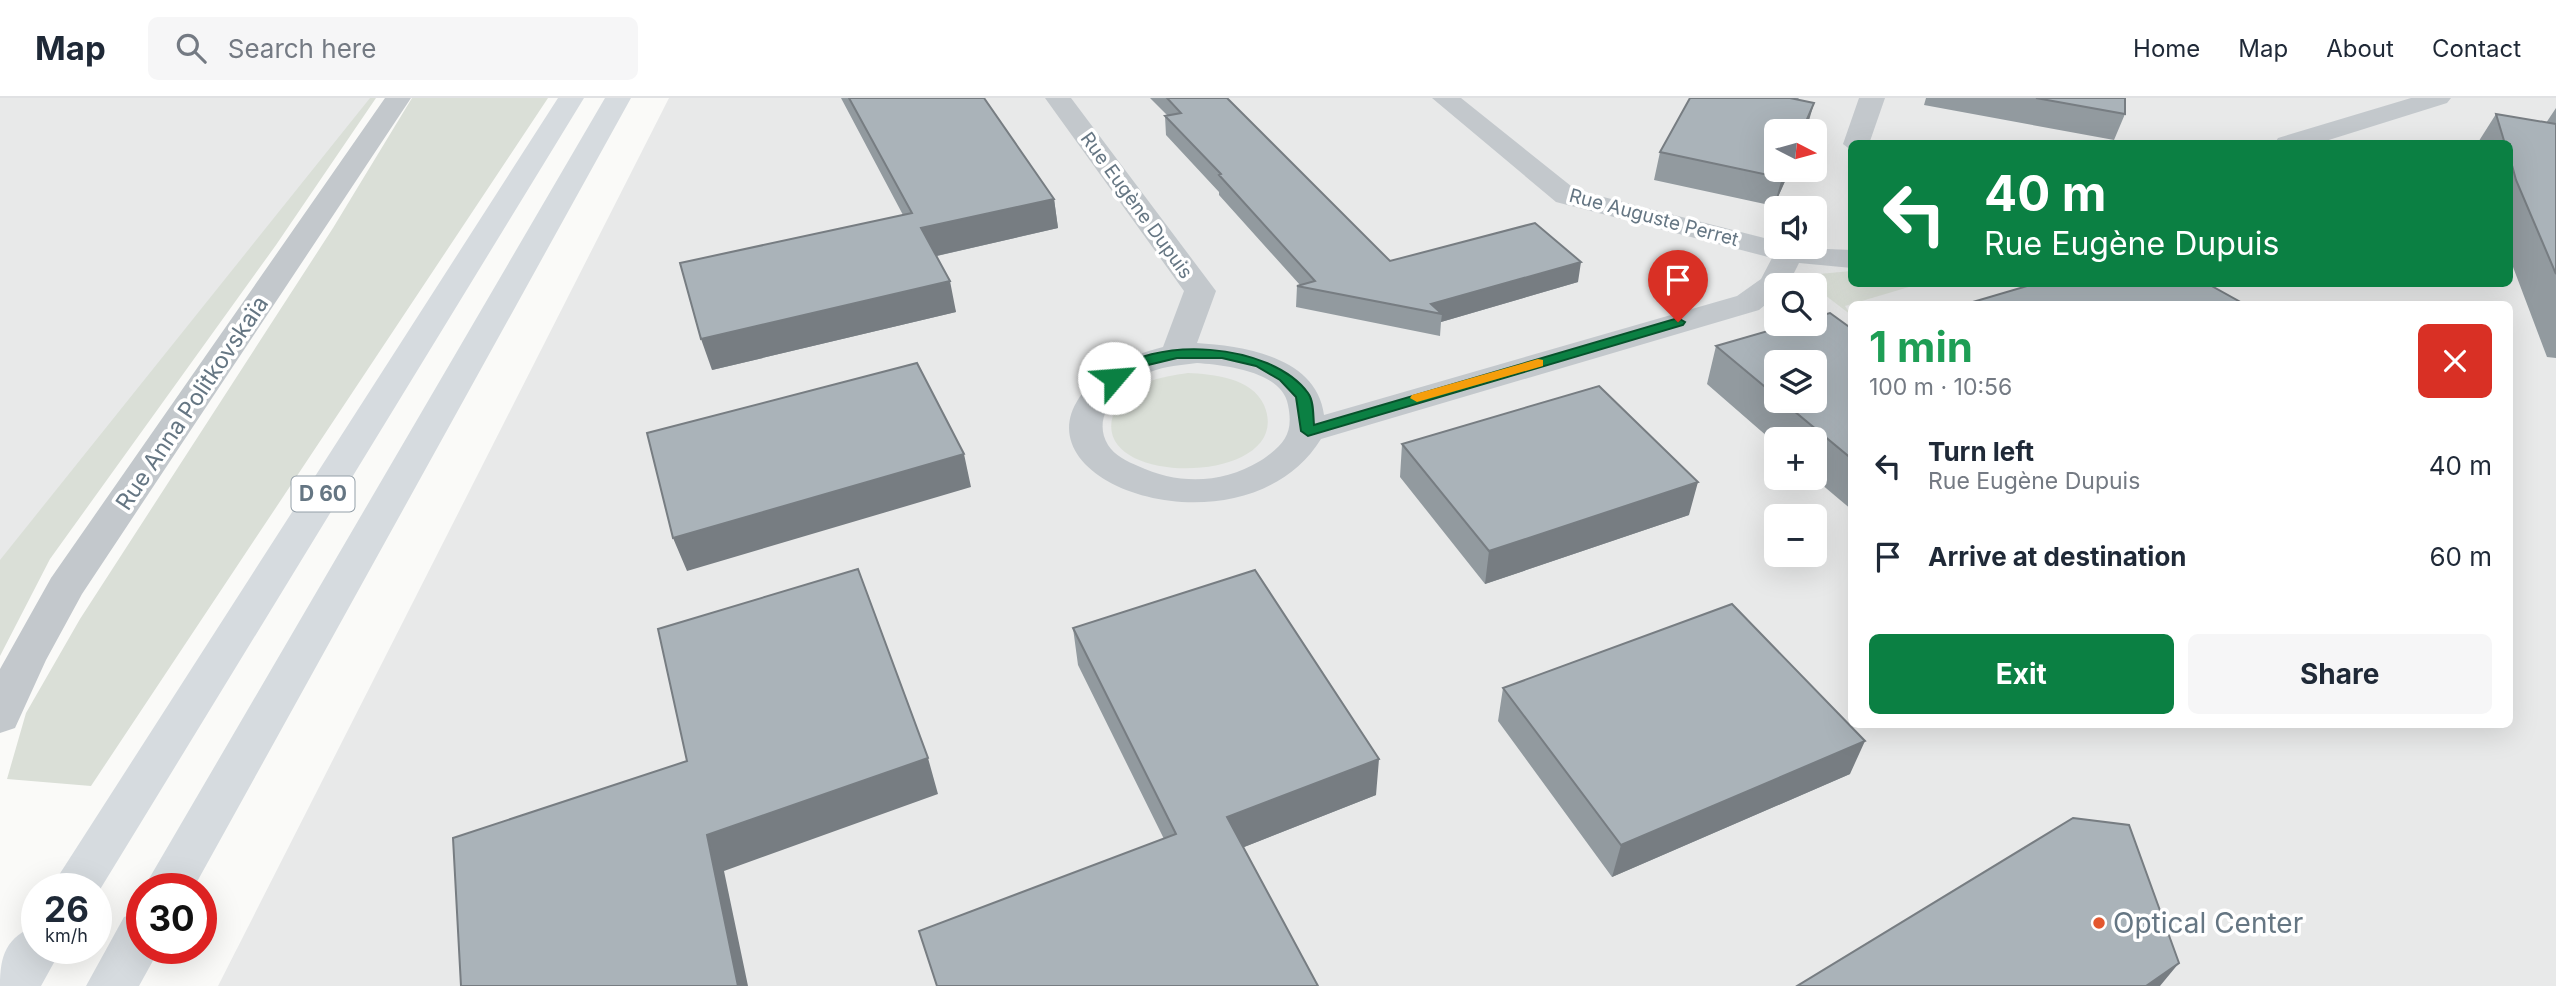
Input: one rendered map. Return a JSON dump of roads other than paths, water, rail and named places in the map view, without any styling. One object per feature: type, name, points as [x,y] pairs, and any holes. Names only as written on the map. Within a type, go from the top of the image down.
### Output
[{"type":"highway","name":"D 60","points":[[84,873],[571,98]]},
{"type":"highway","name":"D 60","points":[[176,873],[618,98]]},
{"type":"highway","points":[[112,986],[126,961]]},
{"type":"highway","points":[[13,986],[27,964]]},
{"type":"street","name":"Rue Anna Politkovskaïa","points":[[0,716],[25,660],[65,588],[398,98]]},
{"type":"street","name":"Rue Eugène Dupuis","points":[[1058,98],[1200,291],[1177,354]]},
{"type":"street","name":"Rue Auguste Perret","points":[[1445,98],[1566,196],[1764,246]]},
{"type":"street","points":[[1857,140],[1872,98]]},
{"type":"street","points":[[2300,140],[2438,98]]},
{"type":"street","points":[[1308,431],[1748,303],[1773,284],[1787,259]]},
{"type":"street","name":"Rue Auguste Perret","points":[[1823,259],[1848,259]]},
{"type":"street","points":[[1177,354],[1222,354],[1261,363],[1285,377],[1303,397],[1308,431],[1302,444],[1281,465],[1246,484],[1202,491],[1161,489],[1112,469],[1096,454],[1086,430],[1087,412],[1100,390],[1114,378],[1144,362],[1177,354]]},
{"type":"place","name":"Optical Center","points":[[2099,923]]}]
